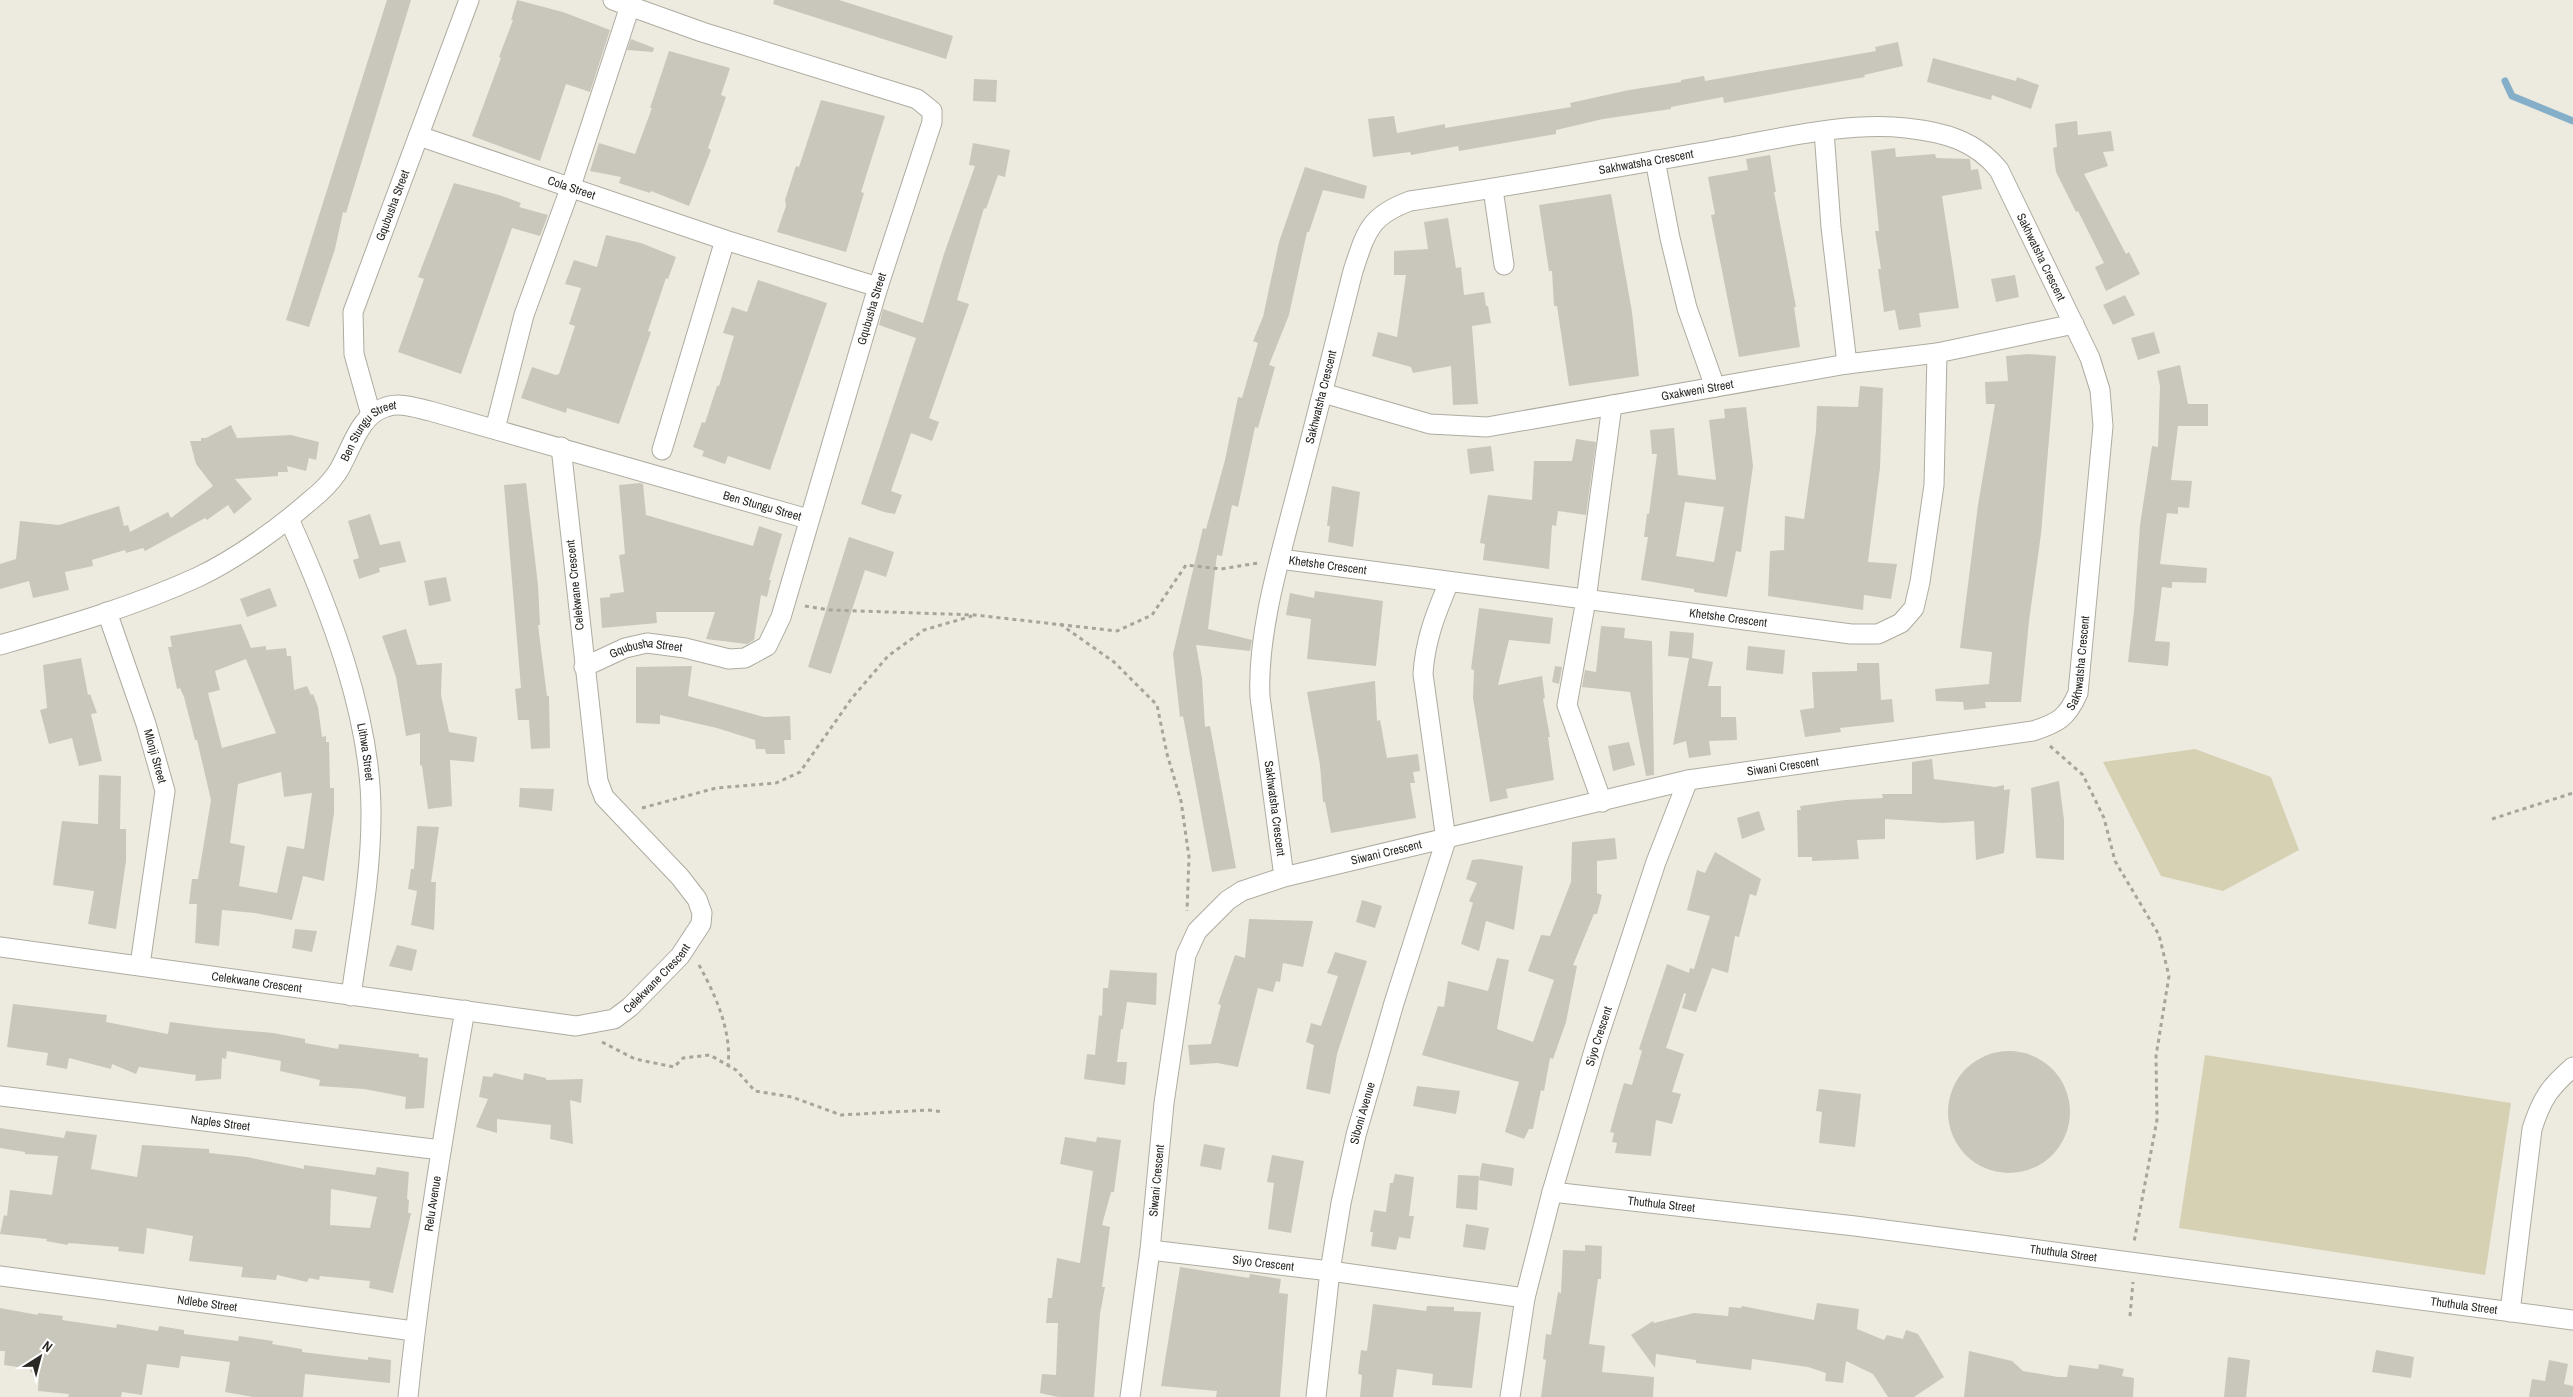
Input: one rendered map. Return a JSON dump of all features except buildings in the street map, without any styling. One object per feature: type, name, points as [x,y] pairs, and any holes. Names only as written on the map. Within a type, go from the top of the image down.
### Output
[{"type":"street","name":"Gqubusha Street","points":[[371,416],[354,354],[353,312],[469,0]]},
{"type":"street","name":"Gqubusha Street","points":[[584,667],[625,648],[647,643],[685,648],[729,659],[745,658],[767,646],[785,602],[878,287],[930,133],[932,111],[917,99],[702,32],[621,3]]},
{"type":"street","points":[[495,429],[524,315],[571,186],[621,3]]},
{"type":"street","name":"Sakhwatsha Crescent","points":[[1284,877],[1259,675],[1280,559],[1353,270],[1362,244],[1374,221],[1390,209],[1410,201],[1493,189],[1824,131],[1905,128],[1947,136],[1974,146],[1987,155],[1999,170],[2074,324],[2090,358],[2100,390],[2103,426],[2078,693],[2067,713],[2056,724]]},
{"type":"street","points":[[1824,131],[1831,227],[1847,364]]},
{"type":"street","name":"Cola Street","points":[[420,136],[725,240],[878,287]]},
{"type":"street","points":[[1655,160],[1670,238],[1687,308],[1714,387]]},
{"type":"street","points":[[1493,189],[1504,265]]},
{"type":"street","points":[[662,450],[725,240]]},
{"type":"street","name":"Gxakweni Street","points":[[1323,393],[1430,424],[1456,427],[1487,427],[1847,364],[1937,353],[2074,324]]},
{"type":"street","name":"Khetshe Crescent","points":[[1280,559],[1851,634],[1878,634],[1901,623],[1914,608],[1920,582],[1932,495],[1937,353]]},
{"type":"street","points":[[1602,802],[1567,705],[1586,600],[1612,405]]},
{"type":"street","name":"Ben Stungu Street","points":[[0,645],[106,612],[198,576],[289,519],[324,488],[336,474],[360,430],[371,416],[384,407],[409,406],[561,447],[808,519]]},
{"type":"street","name":"Celekwane Crescent","points":[[0,946],[576,1026],[614,1019],[630,1007],[663,975],[693,940],[702,924],[702,913],[697,899],[680,877],[619,815],[604,797],[598,782],[561,447]]},
{"type":"street","name":"Lithwa Street","points":[[289,519],[333,628],[355,702],[367,761],[371,816],[351,996]]},
{"type":"street","points":[[1446,840],[1423,674],[1424,651],[1431,624],[1449,582]]},
{"type":"street","name":"Mlonji Street","points":[[106,612],[146,724],[165,791],[140,965]]},
{"type":"street","name":"Siwani Crescent","points":[[1130,1397],[1150,1250],[1164,1104],[1186,955],[1197,931],[1228,900],[1242,891],[1284,877],[1446,840],[1688,780],[2033,731],[2056,724]]},
{"type":"street","name":"Siyo Crescent","points":[[1510,1397],[1524,1298],[1552,1192],[1602,1026],[1656,862],[1688,780]]},
{"type":"street","name":"Siboni Avenue","points":[[1316,1397],[1330,1271],[1341,1203],[1356,1135],[1394,1003],[1446,840]]},
{"type":"street","name":"Relu Avenue","points":[[408,1397],[414,1330],[441,1150],[465,1010]]},
{"type":"street","points":[[2510,1312],[2532,1129],[2539,1108],[2550,1089],[2573,1067]]},
{"type":"street","name":"Naples Street","points":[[0,1096],[441,1150]]},
{"type":"street","name":"Thuthula Street","points":[[1552,1192],[1856,1226],[2049,1251],[2132,1264],[2573,1320]]},
{"type":"street","name":"Siyo Crescent","points":[[1150,1250],[1330,1271],[1524,1298]]},
{"type":"street","name":"Ndlebe Street","points":[[0,1276],[414,1330]]},
{"type":"path","points":[[785,602],[830,610],[975,615],[1117,631],[1152,615],[1172,582],[1186,566],[1221,569],[1280,559]]},
{"type":"path","points":[[619,815],[665,800],[716,788],[776,783],[800,772],[852,698],[888,656],[924,630],[975,615]]},
{"type":"path","points":[[1059,624],[1114,662],[1157,705],[1167,754],[1181,801],[1188,848],[1187,918]]},
{"type":"path","points":[[2033,731],[2083,775],[2104,818],[2115,861],[2159,935],[2169,976],[2156,1056],[2157,1120],[2132,1264],[2133,1296],[2130,1316]]},
{"type":"path","points":[[2492,819],[2573,793]]},
{"type":"path","points":[[693,940],[696,960],[712,990],[723,1022],[730,1051],[728,1066]]},
{"type":"path","points":[[594,1023],[602,1042],[634,1059],[674,1067],[683,1058],[710,1055],[736,1070],[755,1091],[792,1097],[841,1115],[928,1110],[943,1112]]},
{"type":"shaded area","points":[[2195,749],[2271,777],[2299,850],[2223,891],[2161,876],[2103,762]]},
{"type":"shaded area","points":[[2205,1055],[2511,1103],[2485,1275],[2179,1228]]},
{"type":"waterway","points":[[2505,81],[2512,96],[2573,121]]}]
